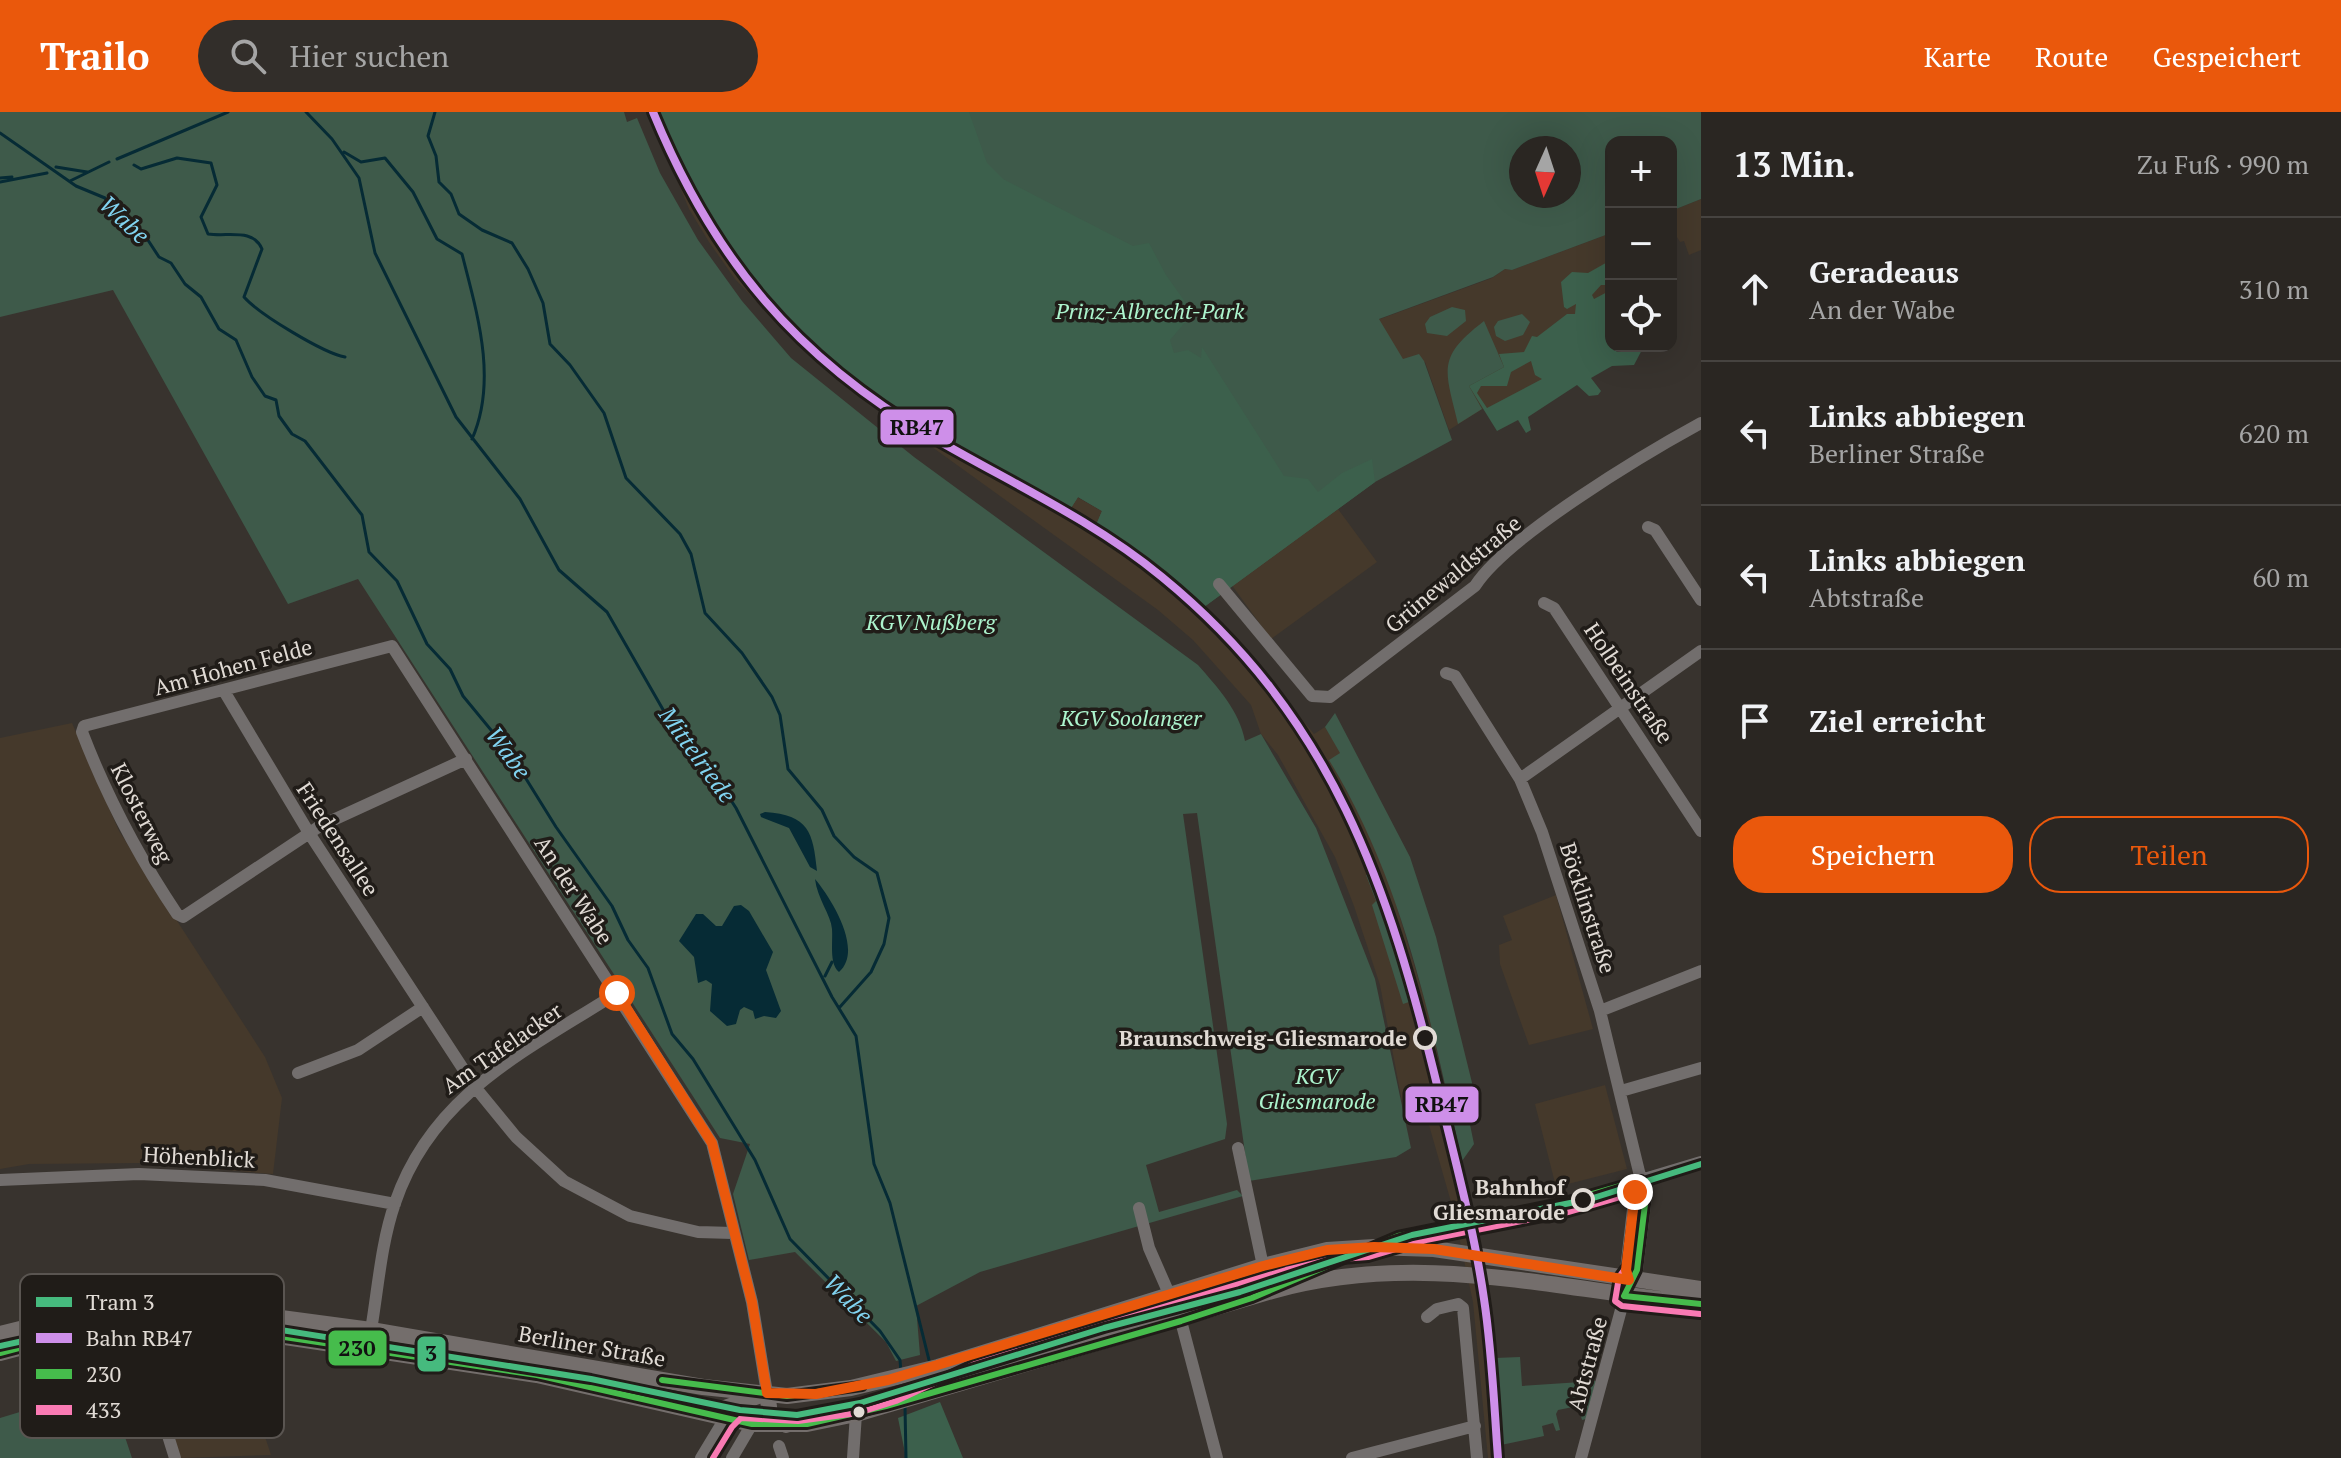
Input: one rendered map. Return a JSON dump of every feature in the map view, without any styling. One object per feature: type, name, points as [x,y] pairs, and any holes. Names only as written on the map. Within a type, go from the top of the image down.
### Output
[{"type":"main road","name":"Berliner Straße","points":[[284,1318],[721,1389],[765,1399],[816,1394],[938,1367],[1263,1266],[1327,1250],[1399,1247],[1627,1288]]},
{"type":"main road","name":"Berliner Straße","points":[[284,1335],[537,1375],[724,1420],[786,1425],[856,1414],[1181,1321],[1306,1281],[1374,1271],[1461,1273],[1627,1288]]},
{"type":"main road","points":[[1627,1288],[1701,1289]]},
{"type":"main road","points":[[1627,1288],[1701,1304]]},
{"type":"main road","name":"Berliner Straße","points":[[0,1334],[20,1329]]},
{"type":"main road","name":"Berliner Straße","points":[[0,1353],[20,1348]]},
{"type":"main road","points":[[721,1389],[752,1424],[765,1399]]},
{"type":"main road","points":[[693,1412],[765,1399]]},
{"type":"main road","points":[[765,1399],[770,1414],[786,1425]]},
{"type":"main road","points":[[724,1420],[739,1406]]},
{"type":"street","name":"Grünewaldstraße","points":[[1219,584],[1312,696],[1330,697],[1475,586],[1486,569],[1539,528],[1701,423]]},
{"type":"street","points":[[1648,527],[1655,530],[1701,600]]},
{"type":"street","name":"Holbeinstraße","points":[[1544,603],[1554,608],[1701,831]]},
{"type":"street","name":"Am Hohen Felde","points":[[84,726],[392,646]]},
{"type":"street","name":"An der Wabe","points":[[392,646],[712,1143],[752,1302],[765,1399]]},
{"type":"street","points":[[1520,779],[1701,651]]},
{"type":"street","name":"Böcklinstraße","points":[[1446,673],[1455,676],[1471,698],[1520,779],[1552,861],[1600,1011],[1641,1180]]},
{"type":"street","name":"Friedensallee","points":[[224,691],[309,833],[475,1087],[540,1160],[598,1201],[630,1216],[698,1232],[733,1233]]},
{"type":"street","name":"Klosterweg","points":[[84,726],[82,732],[108,795],[138,854],[177,914],[183,917],[309,833]]},
{"type":"street","points":[[309,833],[466,759]]},
{"type":"street","points":[[1600,1011],[1701,971]]},
{"type":"street","name":"Am Tafelacker","points":[[371,1330],[395,1204],[425,1142],[451,1107],[475,1087],[617,993]]},
{"type":"street","points":[[298,1073],[358,1050],[423,1007]]},
{"type":"street","points":[[1621,1091],[1701,1068]]},
{"type":"street","points":[[1238,1148],[1263,1266]]},
{"type":"street","points":[[1641,1180],[1701,1162]]},
{"type":"street","name":"Höhenblick","points":[[0,1180],[139,1174],[265,1180],[395,1204]]},
{"type":"street","name":"Abtstraße","points":[[1581,1458],[1627,1288],[1633,1208],[1636,1185],[1641,1180]]},
{"type":"street","points":[[1139,1208],[1168,1295],[1181,1321],[1217,1458]]},
{"type":"street","points":[[1427,1317],[1437,1309],[1458,1304],[1463,1308],[1477,1458]]},
{"type":"street","points":[[853,1458],[856,1414]]},
{"type":"street","points":[[701,1458],[724,1420]]},
{"type":"street","points":[[732,1458],[752,1424]]},
{"type":"street","points":[[1352,1458],[1475,1426]]},
{"type":"street","points":[[169,1438],[175,1458]]},
{"type":"shaded area","points":[[649,112],[658,112],[696,205],[716,237],[741,274],[794,330],[882,400],[1071,508],[1077,497],[1102,511],[1096,525],[1160,570],[1237,639],[1314,734],[1325,727],[1341,753],[1330,760],[1368,830],[1388,877],[1428,1011],[1490,1300],[1501,1458],[1488,1458],[1473,1302],[1453,1209],[1427,1118],[1406,1123],[1380,985],[1354,906],[1335,857],[1278,755],[1261,734],[1251,705],[1193,640],[1158,610],[860,395],[789,336],[735,279],[709,242],[689,209]]},
{"type":"shaded area","points":[[1701,199],[1701,250],[1689,255],[1684,241],[1680,242],[1677,237],[1677,209]]},
{"type":"shaded area","points":[[1605,235],[1605,350],[1495,427],[1484,408],[1449,430],[1425,362],[1393,372],[1369,323],[1492,278],[1505,269],[1512,270]]},
{"type":"shaded area","points":[[1338,509],[1377,562],[1271,639],[1231,584]]},
{"type":"shaded area","points":[[72,723],[119,831],[265,1057],[282,1098],[273,1174],[143,1163],[29,1164],[0,1169],[0,738]]},
{"type":"shaded area","points":[[1556,895],[1593,1029],[1529,1045],[1500,964],[1499,945],[1512,940],[1503,916]]},
{"type":"shaded area","points":[[1605,1085],[1627,1169],[1556,1187],[1535,1104]]},
{"type":"shaded area","points":[[172,1438],[265,1438],[271,1455],[179,1458]]},
{"type":"green space","points":[[0,112],[624,112],[627,122],[637,118],[660,173],[698,240],[742,301],[791,358],[914,457],[1198,665],[1233,709],[1245,741],[1261,734],[1316,828],[1375,979],[1411,1148],[1396,1157],[1249,1181],[1197,813],[1183,814],[1227,1124],[1225,1139],[1146,1165],[1159,1212],[1237,1190],[1243,1196],[980,1272],[916,1306],[920,1355],[896,1361],[886,1342],[795,1252],[749,1260],[733,1194],[750,1144],[720,1138],[358,579],[288,604],[113,290],[0,317]]},
{"type":"green space","name":"Prinz-Albrecht-Park","points":[[658,112],[1701,112],[1701,199],[1677,209],[1677,136],[1605,136],[1605,235],[1512,270],[1505,269],[1493,277],[1379,319],[1403,359],[1419,354],[1424,361],[1452,440],[1375,482],[1204,607],[1160,570],[1096,525],[1102,511],[1078,497],[1071,508],[916,421],[865,390],[829,363],[766,302],[739,268],[693,193]]},
{"type":"green space","name":"Prinz-Albrecht-Park","points":[[658,112],[969,112],[987,163],[1003,179],[1133,246],[1149,243],[1166,275],[1193,313],[1170,340],[1174,353],[1188,350],[1201,358],[1202,347],[1284,476],[1308,479],[1318,492],[1342,473],[1372,459],[1375,482],[1204,607],[1160,570],[1096,525],[1102,511],[1078,497],[1071,508],[916,421],[865,390],[796,334],[739,268],[715,231],[693,193]]},
{"type":"green space","points":[[1605,263],[1605,285],[1601,285],[1592,295],[1594,299],[1605,293],[1605,352],[1641,352],[1634,365],[1612,366],[1591,378],[1601,391],[1598,395],[1589,396],[1577,385],[1528,417],[1531,430],[1526,433],[1518,420],[1497,431],[1469,386],[1504,367],[1499,354],[1524,352],[1532,336],[1537,337],[1567,314],[1575,314],[1576,304],[1567,309],[1564,307],[1561,282],[1572,272],[1588,273]],"holes":[[[1531,361],[1535,375],[1542,379],[1487,408],[1477,393],[1481,386],[1507,386],[1511,372]]]},
{"type":"green space","points":[[1452,307],[1465,310],[1466,321],[1447,336],[1427,333],[1425,324],[1430,317]]},
{"type":"green space","points":[[1522,314],[1530,322],[1523,335],[1505,341],[1496,336],[1494,327],[1498,321]]},
{"type":"green space","points":[[1484,321],[1504,367],[1469,386],[1482,409],[1458,424],[1448,366],[1458,345]]},
{"type":"green space","points":[[1335,713],[1410,857],[1436,937],[1478,1107],[1467,1110],[1474,1144],[1462,1161],[1426,1005],[1396,904],[1355,807],[1329,760],[1340,753],[1325,727]]},
{"type":"green space","points":[[1366,875],[1374,876],[1412,1001],[1403,1004],[1372,905],[1376,901]]},
{"type":"green space","points":[[1520,1357],[1522,1386],[1596,1381],[1586,1419],[1582,1420],[1578,1406],[1558,1410],[1560,1430],[1556,1431],[1553,1423],[1542,1426],[1544,1436],[1501,1445],[1495,1358]]},
{"type":"green space","points":[[940,1402],[963,1458],[906,1458],[898,1418]]},
{"type":"green space","points":[[20,1412],[20,1438],[125,1438],[132,1458],[0,1458],[0,1418]]},
{"type":"water","points":[[765,812],[791,817],[806,828],[817,871],[810,867],[789,828],[761,817],[760,814]]},
{"type":"water","points":[[815,879],[829,898],[847,938],[846,962],[839,972],[833,959],[831,924]]},
{"type":"water","points":[[741,905],[749,911],[773,952],[766,970],[781,1011],[776,1018],[764,1016],[755,1019],[753,1011],[744,1007],[736,1024],[727,1026],[710,1011],[712,984],[706,980],[698,983],[694,957],[679,941],[696,914],[703,914],[716,926],[722,926],[734,906]]},
{"type":"waterway","points":[[117,159],[228,112]]},
{"type":"waterway","name":"Mittelriede","points":[[306,112],[332,139],[359,178],[375,253],[456,417],[520,499],[559,570],[607,612],[669,720],[703,757],[736,808],[832,997],[856,1036],[874,1164],[890,1203],[930,1364]]},
{"type":"waterway","points":[[435,112],[428,136],[436,156],[439,182],[451,194],[459,214],[482,230],[512,243],[543,303],[550,344],[570,365],[604,413],[626,478],[680,534],[691,554],[705,613],[742,653],[772,697],[780,715],[788,769],[822,810],[834,836],[854,857],[877,873],[889,918],[884,944],[871,972],[839,1008]]},
{"type":"waterway","name":"Wabe","points":[[0,133],[76,186],[105,198],[119,222],[142,231],[159,257],[171,263],[185,284],[201,297],[219,329],[236,340],[252,377],[265,396],[276,400],[279,416],[292,434],[305,441],[362,515],[369,552],[397,581],[427,644],[450,669],[463,696],[510,753],[556,827],[612,906],[628,940],[648,968],[672,1034],[693,1059],[755,1160],[790,1239],[880,1331],[900,1360],[901,1372]]},
{"type":"waterway","points":[[344,152],[361,162],[385,158],[413,192],[437,239],[462,254],[479,323],[484,370],[484,394],[472,439]]},
{"type":"waterway","points":[[134,165],[141,169],[177,158],[211,163],[217,185],[201,217],[208,234],[246,236],[258,242],[262,249],[244,297],[292,332],[345,357]]},
{"type":"waterway","points":[[70,181],[109,162]]},
{"type":"waterway","points":[[56,167],[87,172]]},
{"type":"waterway","points":[[0,182],[47,173]]},
{"type":"waterway","points":[[0,178],[12,177]]},
{"type":"waterway","points":[[825,976],[832,962]]},
{"type":"waterway","name":"Wabe","points":[[905,1407],[906,1458]]},
{"type":"tram line","name":"3","points":[[284,1330],[591,1379],[740,1410],[797,1415],[860,1403],[1104,1328],[1240,1292],[1412,1235],[1590,1199],[1701,1164]]},
{"type":"tram line","name":"3","points":[[0,1346],[20,1342]]},
{"type":"rail line","name":"RB47","points":[[653,112],[677,165],[732,258],[799,338],[883,406],[1108,537],[1162,577],[1221,631],[1270,688],[1312,747],[1346,810],[1374,876],[1420,1017],[1480,1273],[1489,1338],[1498,1458]]},
{"type":"transit line","name":"230","points":[[1641,1180],[1647,1188],[1637,1270],[1624,1296],[1701,1304]]},
{"type":"transit line","name":"230","points":[[284,1337],[537,1375],[752,1424],[807,1424],[886,1406],[1181,1321],[1252,1298],[1398,1236],[1565,1202],[1641,1180]]},
{"type":"transit line","name":"433","points":[[1633,1186],[1637,1191],[1627,1266],[1619,1277],[1615,1301],[1622,1306],[1700,1314]]},
{"type":"transit line","name":"433","points":[[713,1458],[741,1418],[798,1421],[858,1413],[896,1401],[975,1364],[1286,1270],[1328,1260],[1368,1257],[1426,1240],[1568,1212],[1644,1190]]},
{"type":"transit line","name":"230","points":[[0,1353],[20,1348]]},
{"type":"transit line","name":"230","points":[[662,1380],[787,1396],[862,1386]]},
{"type":"place","name":"Braunschweig-Gliesmarode","points":[[1425,1038]]},
{"type":"place","name":"Bahnhof Gliesmarode","points":[[1583,1200]]},
{"type":"route","points":[[617,993],[712,1143],[752,1302],[767,1393],[787,1396],[816,1394],[888,1380],[1263,1266],[1327,1250],[1357,1247],[1434,1249],[1629,1280],[1626,1270],[1635,1192]]},
{"type":"park label","name":"KGV Nußberg","points":[[931,622]]},
{"type":"park label","name":"KGV Soolanger","points":[[1131,718]]},
{"type":"park label","name":"KGV Gliesmarode","points":[[1317,1088]]}]
